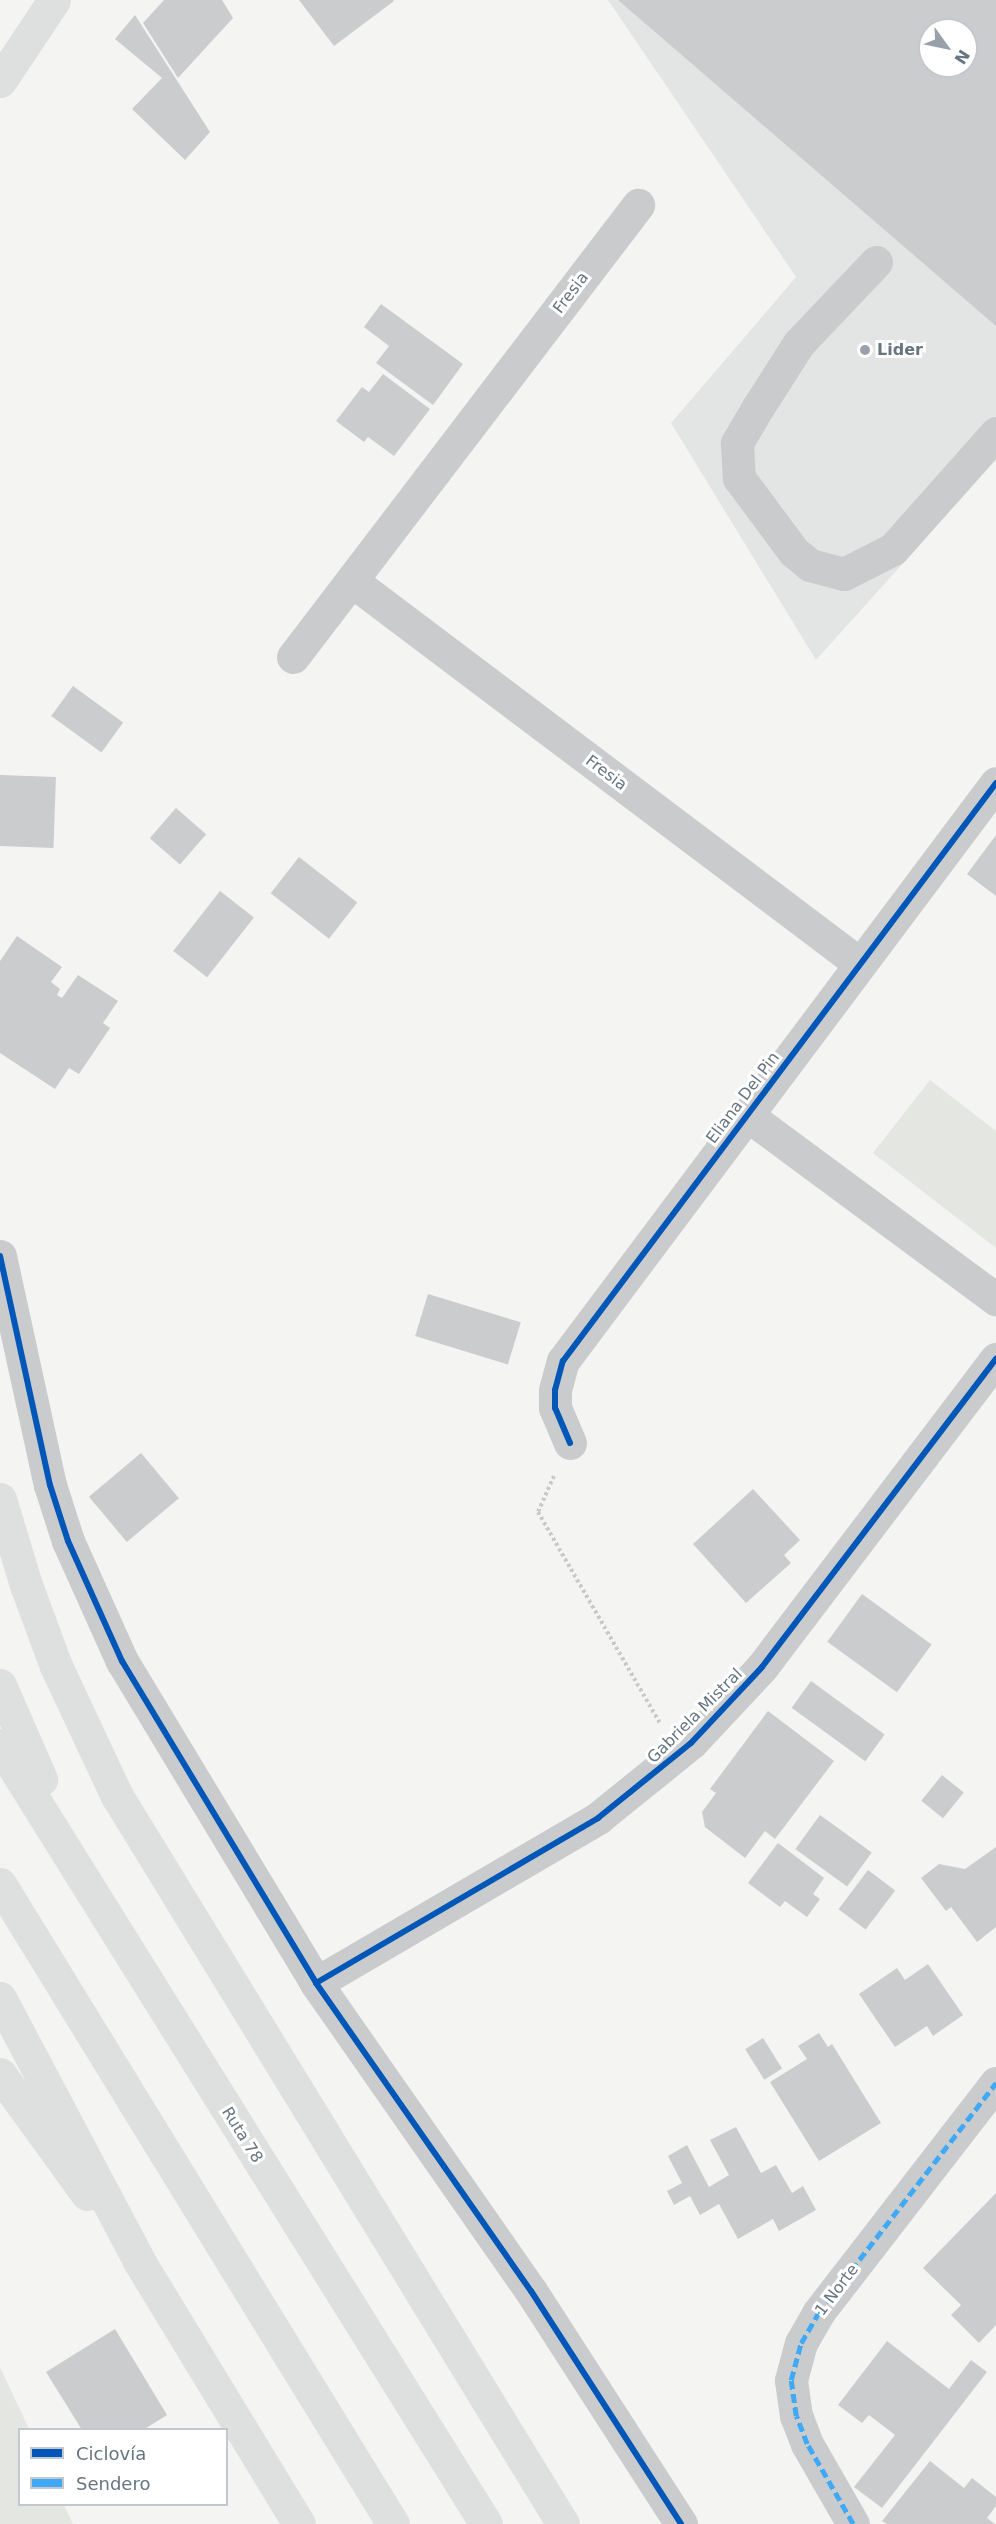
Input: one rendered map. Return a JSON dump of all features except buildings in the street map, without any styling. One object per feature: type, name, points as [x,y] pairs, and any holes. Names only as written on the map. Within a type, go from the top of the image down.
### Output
[{"type":"main road","points":[[0,81],[54,0]]},
{"type":"main road","points":[[0,1499],[26,1585],[56,1666],[117,1796],[563,2524]]},
{"type":"main road","points":[[0,1685],[98,1906]]},
{"type":"main road","name":"Ruta 78","points":[[0,1745],[98,1906],[486,2524]]},
{"type":"main road","points":[[0,1884],[393,2524]]},
{"type":"main road","points":[[0,1998],[139,2261],[299,2524]]},
{"type":"main road","points":[[0,2074],[139,2261]]},
{"type":"street","name":"Fresia","points":[[293,657],[638,205]]},
{"type":"street","points":[[876,262],[799,343],[758,407],[737,443],[739,478],[794,552],[810,565],[844,574],[893,549],[996,433]]},
{"type":"street","name":"Fresia","points":[[352,581],[860,964]]},
{"type":"street","name":"Eliana Del Pin","points":[[570,1443],[555,1408],[555,1390],[563,1361],[996,783]]},
{"type":"street","points":[[747,1114],[996,1299]]},
{"type":"street","points":[[0,1256],[50,1485],[93,1602],[183,1767],[316,1983],[531,2291],[681,2524]]},
{"type":"street","name":"Gabriela Mistral","points":[[316,1983],[541,1854],[598,1818],[678,1755],[762,1667],[996,1359]]},
{"type":"street","name":"1 Norte","points":[[854,2524],[807,2444],[796,2416],[791,2380],[801,2343],[818,2313],[996,2083]]},
{"type":"path","points":[[570,1443],[538,1512],[678,1755]]},
{"type":"shaded area","name":"Lider","points":[[608,0],[996,0],[996,460],[816,660],[671,423],[796,277]]},
{"type":"shaded area","points":[[930,1080],[996,1131],[996,1248],[873,1153]]},
{"type":"shaded area","points":[[0,2367],[29,2428],[18,2428],[18,2506],[64,2506],[73,2524],[0,2524]]},
{"type":"marked path","points":[[853,2524],[807,2444],[796,2416],[791,2380],[801,2343],[818,2313],[996,2083]]},
{"type":"cycle path","points":[[570,1443],[555,1408],[555,1390],[563,1361],[996,783]]},
{"type":"cycle path","points":[[0,1256],[50,1485],[68,1541],[122,1661],[316,1983],[531,2291],[681,2524]]},
{"type":"cycle path","points":[[316,1983],[598,1818],[691,1743],[762,1667],[996,1359]]},
{"type":"place","name":"Lider","points":[[865,350]]}]
